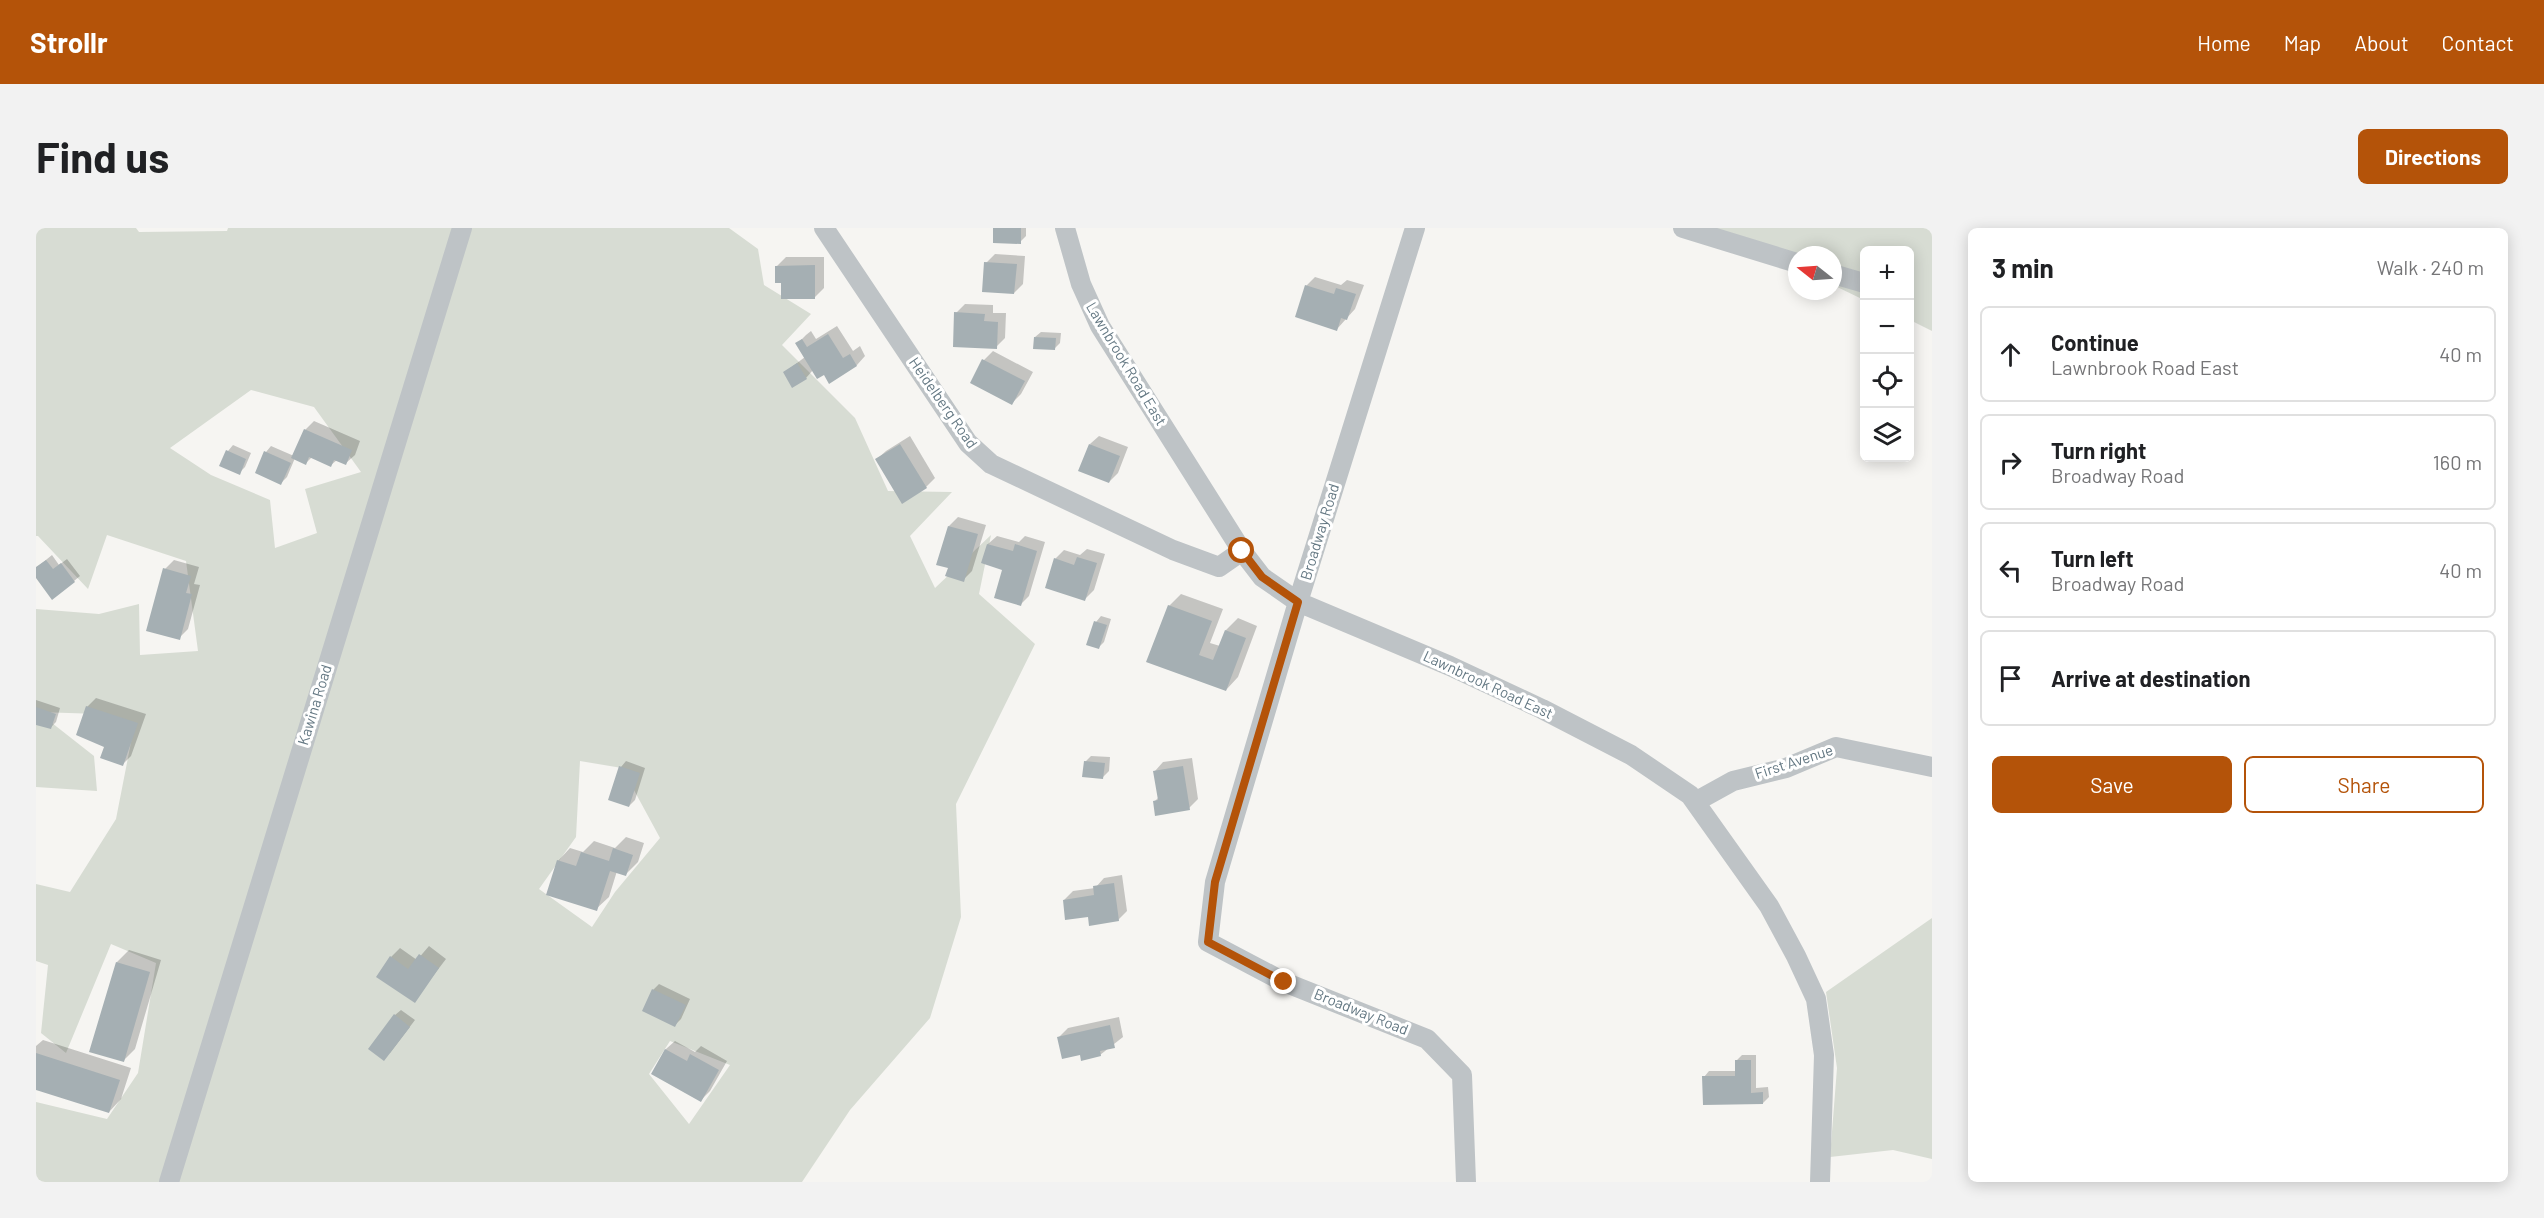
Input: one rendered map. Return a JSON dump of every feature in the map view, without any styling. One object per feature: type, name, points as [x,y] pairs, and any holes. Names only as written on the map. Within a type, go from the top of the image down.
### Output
[{"type":"street","name":"Kawina Road","points":[[169,1182],[462,228]]},
{"type":"street","name":"Heidelberg Road","points":[[824,228],[968,443],[991,464],[1173,550],[1219,567],[1242,551]]},
{"type":"street","name":"Lawnbrook Road East","points":[[1065,228],[1080,285],[1100,326],[1242,551],[1262,577],[1298,602],[1450,666],[1542,709],[1631,755],[1690,795],[1769,906],[1816,999],[1824,1054],[1820,1182]]},
{"type":"street","name":"Broadway Road","points":[[1415,228],[1298,602],[1215,882],[1208,942],[1284,982],[1427,1039],[1462,1075],[1466,1182]]},
{"type":"street","points":[[1683,228],[1788,260]]},
{"type":"street","points":[[1842,277],[1860,283]]},
{"type":"street","name":"First Avenue","points":[[1695,802],[1733,781],[1786,768],[1836,747],[1932,767]]},
{"type":"shaded area","points":[[36,228],[136,228],[139,232],[227,231],[228,228],[729,228],[758,249],[764,285],[811,314],[782,345],[855,418],[888,491],[952,492],[910,536],[935,588],[991,535],[979,594],[1035,644],[956,804],[961,917],[930,1018],[850,1110],[802,1182],[36,1182],[36,1102],[107,1119],[138,1073],[156,963],[111,944],[66,1053],[41,1033],[48,965],[36,961],[36,884],[70,892],[116,819],[133,732],[99,714],[38,712],[94,756],[97,791],[36,787],[36,609],[99,614],[139,604],[140,655],[198,651],[186,561],[107,535],[88,589],[36,536]],"holes":[[[251,390],[314,407],[361,472],[305,489],[317,533],[275,548],[270,500],[211,475],[170,448]],[[580,761],[622,768],[660,838],[615,892],[592,927],[539,889],[576,837]],[[670,1041],[730,1065],[689,1124],[649,1074]]]},
{"type":"shaded area","points":[[1711,228],[1932,228],[1932,331],[1914,322],[1914,246],[1860,246],[1860,298],[1842,289],[1842,246],[1788,246],[1788,252]]},
{"type":"shaded area","points":[[1932,918],[1932,1159],[1893,1150],[1830,1157],[1837,1068],[1826,992]]},
{"type":"building","points":[[993,228],[1021,228],[1021,244],[993,243]]},
{"type":"building","points":[[984,262],[1017,264],[1014,294],[982,292]]},
{"type":"building","points":[[815,265],[815,299],[781,299],[781,283],[775,283],[775,266]]},
{"type":"building","points":[[1305,285],[1334,294],[1336,288],[1356,294],[1347,320],[1341,318],[1337,331],[1295,317]]},
{"type":"building","points":[[954,312],[985,314],[984,321],[998,322],[997,349],[953,347]]},
{"type":"building","points":[[828,334],[843,358],[850,354],[857,366],[829,384],[824,375],[817,379],[795,343],[802,339],[807,347]]},
{"type":"building","points":[[1034,337],[1056,338],[1055,350],[1033,349]]},
{"type":"building","points":[[982,359],[1025,381],[1012,405],[970,383]]},
{"type":"building","points":[[797,363],[807,379],[792,388],[783,372]]},
{"type":"building","points":[[304,429],[352,450],[346,465],[334,460],[331,467],[309,457],[306,465],[291,458]]},
{"type":"building","points":[[900,444],[927,488],[902,504],[875,459]]},
{"type":"building","points":[[1089,444],[1120,456],[1109,483],[1078,471]]},
{"type":"building","points":[[226,450],[246,459],[240,475],[219,466]]},
{"type":"building","points":[[264,451],[291,463],[281,485],[255,473]]},
{"type":"building","points":[[948,526],[978,534],[964,582],[945,576],[948,568],[936,565]]},
{"type":"building","points":[[987,544],[1013,551],[1015,544],[1037,551],[1021,606],[994,598],[1002,570],[981,563]]},
{"type":"building","points":[[1077,557],[1097,563],[1085,601],[1045,588],[1054,558],[1074,565]]},
{"type":"building","points":[[46,560],[53,569],[61,563],[75,582],[52,600],[36,578],[36,567]]},
{"type":"building","points":[[163,568],[191,576],[186,593],[192,594],[180,640],[146,631]]},
{"type":"building","points":[[1168,605],[1212,621],[1199,655],[1213,660],[1225,630],[1246,638],[1226,691],[1146,662]]},
{"type":"building","points":[[1094,621],[1107,625],[1099,649],[1086,645]]},
{"type":"building","points":[[86,706],[138,723],[123,766],[100,758],[104,747],[76,735]]},
{"type":"building","points":[[36,707],[56,714],[51,729],[36,725]]},
{"type":"building","points":[[1084,761],[1105,763],[1103,779],[1082,777]]},
{"type":"building","points":[[619,766],[640,773],[629,807],[608,800]]},
{"type":"building","points":[[1183,766],[1190,810],[1155,816],[1153,801],[1158,800],[1153,771]]},
{"type":"building","points":[[613,848],[633,855],[626,876],[610,871],[597,911],[546,895],[557,860],[576,866],[581,852],[609,861]]},
{"type":"building","points":[[1114,883],[1119,921],[1089,926],[1088,917],[1065,920],[1063,900],[1094,895],[1093,886]]},
{"type":"building","points":[[419,954],[439,968],[415,1003],[376,977],[390,956],[408,969]]},
{"type":"building","points":[[116,962],[150,972],[124,1062],[89,1052]]},
{"type":"building","points":[[652,989],[686,1005],[675,1027],[642,1011]]},
{"type":"building","points":[[394,1014],[410,1027],[384,1061],[368,1049]]},
{"type":"building","points":[[1110,1025],[1115,1048],[1100,1051],[1101,1056],[1081,1061],[1080,1055],[1062,1059],[1057,1037]]},
{"type":"building","points":[[665,1049],[687,1061],[690,1054],[719,1070],[701,1102],[651,1074]]},
{"type":"building","points":[[36,1053],[120,1080],[109,1113],[36,1090]]},
{"type":"building","points":[[1735,1060],[1751,1060],[1751,1093],[1763,1092],[1763,1104],[1703,1105],[1702,1076],[1735,1076]]},
{"type":"route","points":[[1242,551],[1262,577],[1298,602],[1215,882],[1208,942],[1284,982]]}]
